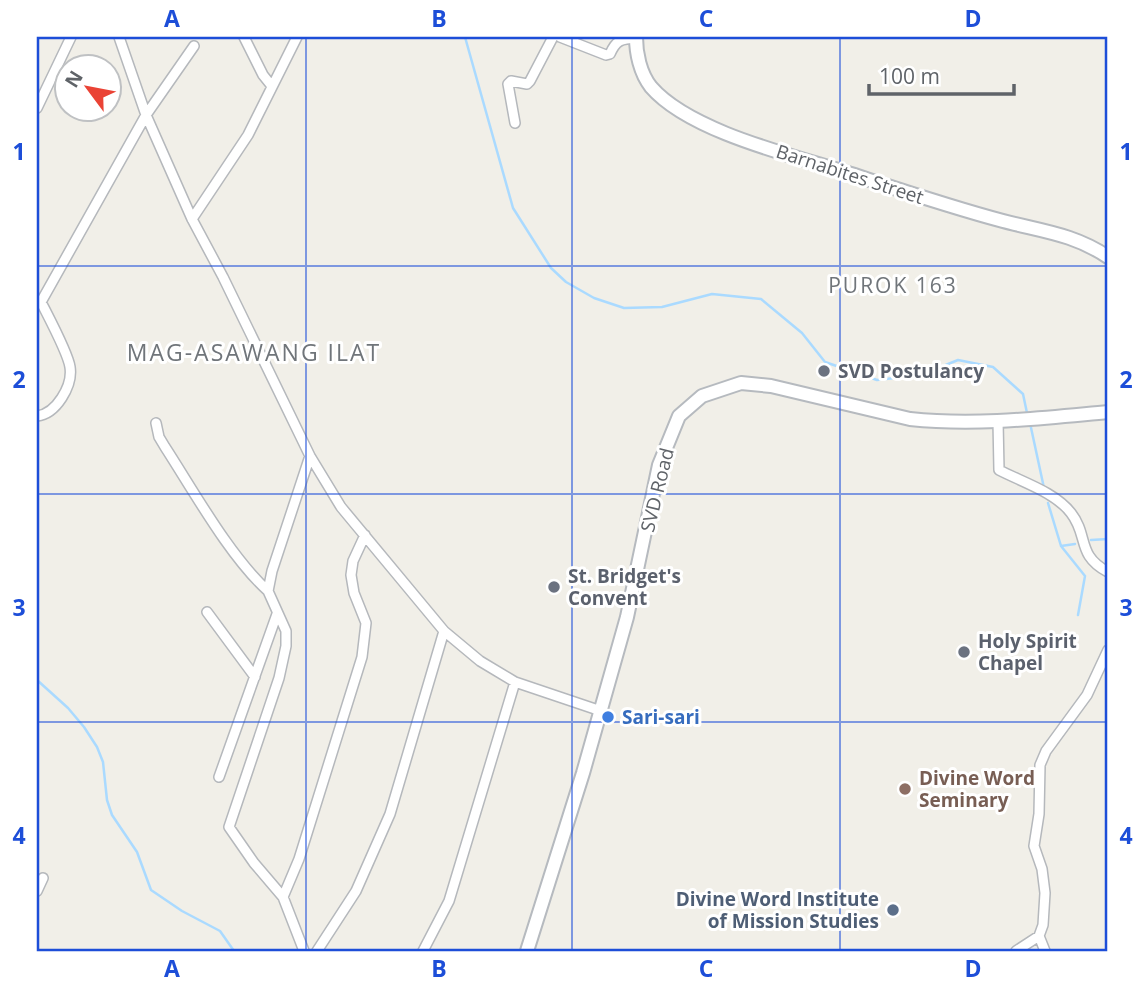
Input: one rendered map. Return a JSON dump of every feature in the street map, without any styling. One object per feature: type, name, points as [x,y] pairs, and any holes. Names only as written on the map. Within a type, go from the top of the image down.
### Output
[{"type":"main road","name":"Barnabites Street","points":[[636,38],[639,63],[651,86],[671,103],[698,119],[754,143],[921,197],[1002,221],[1067,235],[1108,257]]},
{"type":"main road","name":"SVD Road","points":[[527,951],[628,617],[659,465],[679,416],[702,396],[741,383],[771,386],[910,419],[999,421],[1108,412]]},
{"type":"street","points":[[37,108],[71,37]]},
{"type":"street","points":[[119,37],[146,115],[192,219],[310,456],[341,507],[444,631],[480,661],[515,682],[601,710]]},
{"type":"street","points":[[244,37],[271,85]]},
{"type":"street","points":[[192,219],[248,135],[297,37]]},
{"type":"street","points":[[515,123],[508,84],[511,81],[527,84],[530,81],[553,37]]},
{"type":"street","points":[[560,37],[606,55],[610,54],[615,42],[620,39],[636,38]]},
{"type":"street","points":[[37,416],[46,415],[58,404],[67,387],[71,367],[41,302],[146,115],[194,46]]},
{"type":"street","points":[[999,421],[999,470],[1054,498],[1065,507],[1073,515],[1088,557],[1095,565],[1108,572]]},
{"type":"street","points":[[156,423],[164,447],[256,580],[268,591],[286,631],[286,646],[279,678],[229,827],[254,863],[283,897],[304,951]]},
{"type":"street","points":[[268,591],[310,456]]},
{"type":"street","points":[[283,897],[299,859],[362,657],[366,623],[354,593],[351,575],[353,561],[365,536]]},
{"type":"street","points":[[207,612],[255,677]]},
{"type":"street","points":[[219,777],[277,614]]},
{"type":"street","points":[[317,951],[356,891],[390,814],[444,631]]},
{"type":"street","points":[[1016,951],[1039,936],[1044,925],[1045,893],[1042,869],[1034,846],[1039,814],[1040,765],[1046,751],[1087,695],[1108,650]]},
{"type":"street","points":[[423,951],[449,901],[515,682]]},
{"type":"street","points":[[37,891],[43,877]]},
{"type":"street","points":[[1039,936],[1045,951]]},
{"type":"waterway","points":[[465,37],[513,208],[551,268],[566,282],[594,298],[624,308],[662,307],[712,294],[761,299],[802,333],[825,362],[877,380],[921,375],[958,360],[993,367],[1023,394],[1027,413]]},
{"type":"waterway","points":[[1030,423],[1044,488]]},
{"type":"waterway","points":[[1048,503],[1061,546],[1085,576],[1078,615]]},
{"type":"waterway","points":[[1091,540],[1108,539]]},
{"type":"waterway","points":[[1061,546],[1075,544]]},
{"type":"waterway","points":[[37,680],[68,708],[97,747],[103,762],[107,800],[112,815],[137,852],[151,890],[182,911],[220,931],[234,951]]},
{"type":"place","name":"SVD Postulancy","points":[[824,371]]},
{"type":"place","name":"St. Bridget's Convent","points":[[554,587]]},
{"type":"place","name":"Holy Spirit Chapel","points":[[964,652]]},
{"type":"place","name":"Sari-sari","points":[[608,717]]},
{"type":"place","name":"Divine Word Seminary","points":[[905,789]]},
{"type":"place","name":"Divine Word Institute of Mission Studies","points":[[893,910]]},
{"type":"district","name":"PUROK 163","points":[[893,285]]},
{"type":"district","name":"MAG-ASAWANG ILAT","points":[[254,352]]}]
